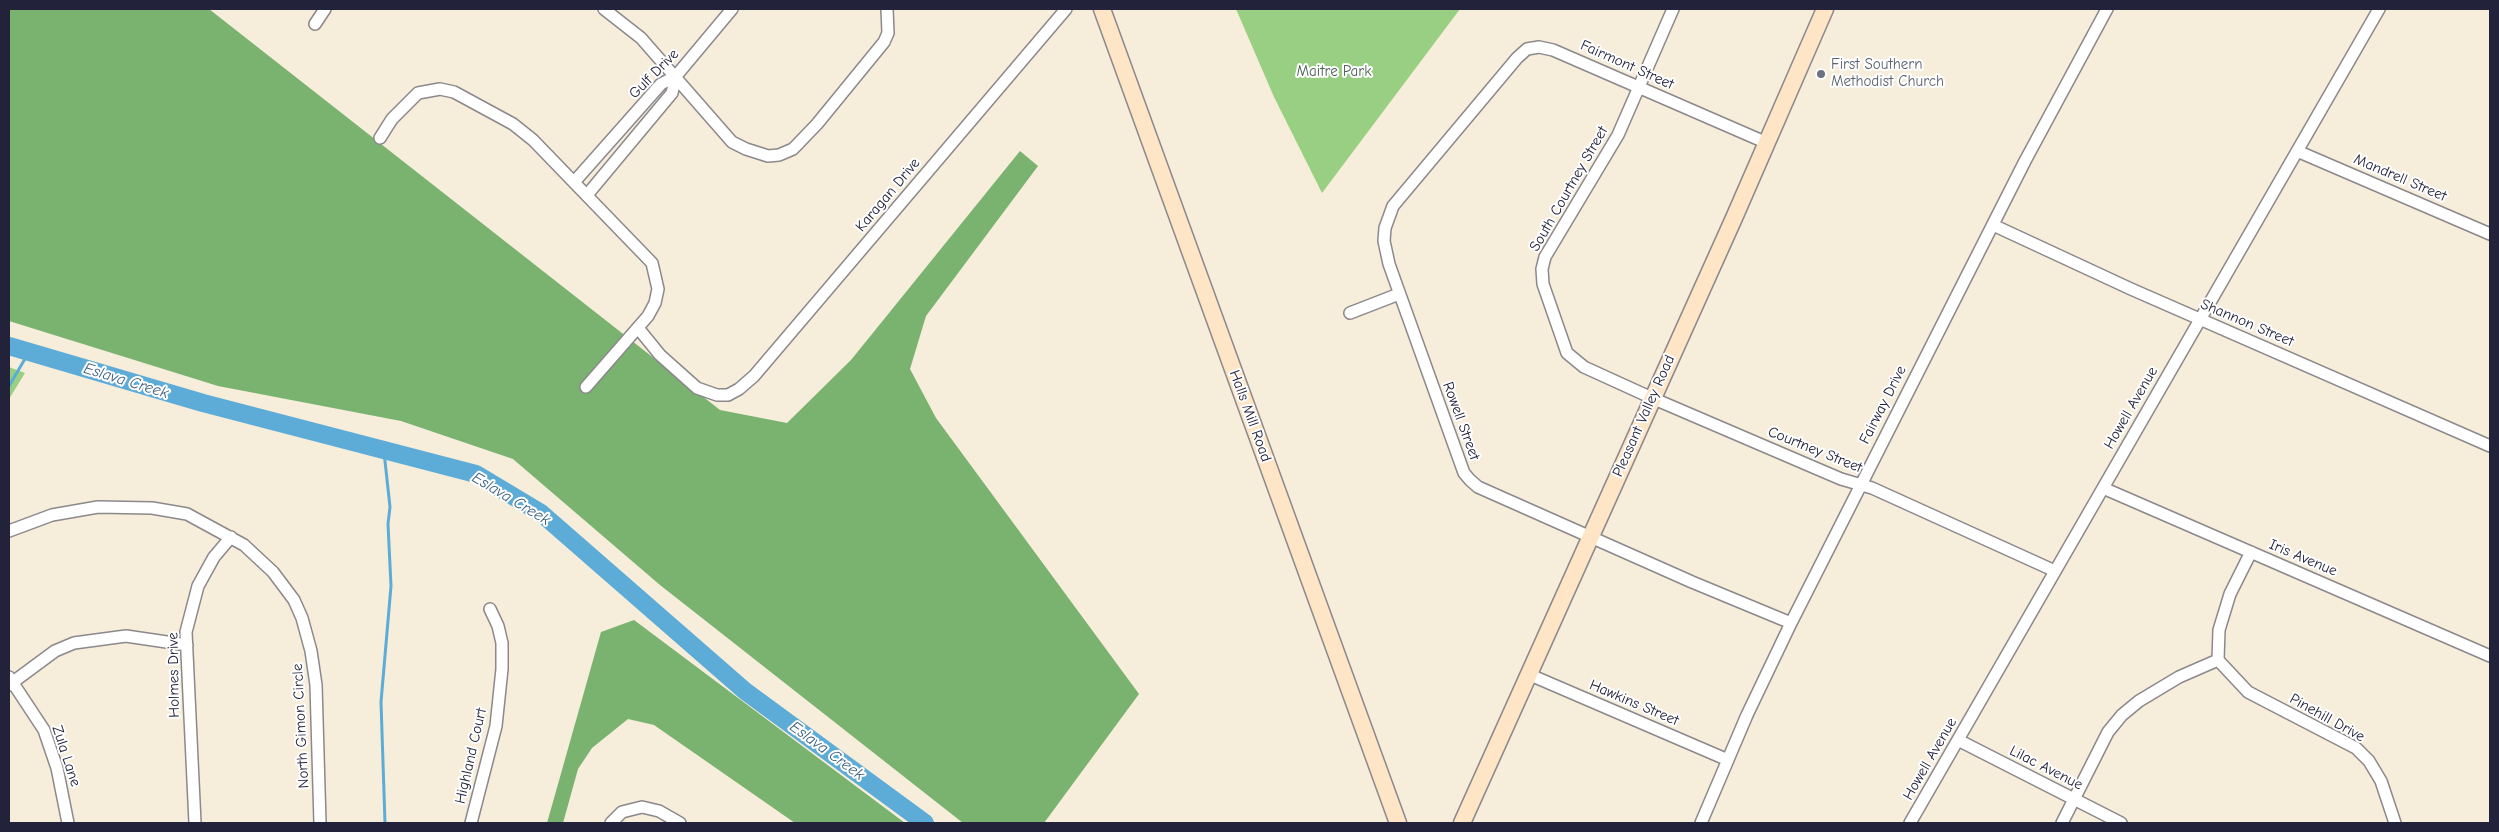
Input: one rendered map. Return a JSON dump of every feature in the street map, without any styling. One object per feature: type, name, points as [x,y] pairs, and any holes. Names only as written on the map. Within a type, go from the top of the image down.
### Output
[{"type":"street","points":[[315,24],[325,9]]},
{"type":"street","points":[[604,9],[641,38],[732,142],[750,151],[768,156],[779,155],[793,149],[817,124],[884,42],[888,33],[887,9]]},
{"type":"street","name":"Gulf Drive","points":[[575,182],[661,84],[676,76],[732,9]]},
{"type":"street","name":"Karagan Drive","points":[[638,328],[673,367],[697,388],[717,395],[728,394],[739,389],[754,376],[1066,9]]},
{"type":"street","name":"Halls Mill Road","points":[[1102,9],[1398,823]]},
{"type":"street","name":"South Courtney Street","points":[[1652,398],[1584,367],[1567,353],[1542,284],[1542,269],[1550,246],[1618,135],[1673,9]]},
{"type":"street","name":"Pleasant Valley Road","points":[[1462,823],[1767,143],[1825,9]]},
{"type":"street","name":"Fairway Drive","points":[[1701,823],[1791,623],[1993,225],[2107,9]]},
{"type":"street","name":"Howell Avenue","points":[[1910,823],[2379,9]]},
{"type":"street","name":"Fairmont Street","points":[[1487,93],[1517,58],[1528,50],[1539,47],[1553,50],[1639,86],[1767,143]]},
{"type":"street","points":[[587,195],[672,93],[676,76]]},
{"type":"street","points":[[380,138],[392,118],[418,93],[440,89],[454,92],[513,124],[539,146],[652,263],[658,289],[655,303],[638,328],[586,387]]},
{"type":"street","name":"Rowell Street","points":[[1487,93],[1392,206],[1385,228],[1384,241],[1388,264],[1464,473],[1478,486],[1791,623]]},
{"type":"street","points":[[626,124],[638,134]]},
{"type":"street","name":"Mandrell Street","points":[[2297,151],[2490,234]]},
{"type":"street","name":"Shannon Street","points":[[1993,225],[2200,319],[2490,446]]},
{"type":"street","points":[[1350,313],[1399,294]]},
{"type":"street","name":"Courtney Street","points":[[1652,398],[1860,485],[2055,571]]},
{"type":"street","name":"Iris Avenue","points":[[2103,488],[2490,656]]},
{"type":"street","name":"North Gimon Circle","points":[[9,531],[52,514],[98,507],[152,508],[187,514],[244,544],[273,572],[294,600],[302,618],[312,651],[316,685],[320,823]]},
{"type":"street","name":"Holmes Drive","points":[[195,823],[186,632],[198,586],[214,557],[231,537]]},
{"type":"street","points":[[2062,823],[2108,732],[2122,714],[2139,701],[2179,678],[2218,660],[2219,630],[2230,594],[2251,552]]},
{"type":"street","name":"Highland Court","points":[[471,823],[496,726],[502,669],[502,643],[498,626],[490,609]]},
{"type":"street","points":[[10,682],[55,652],[74,643],[126,636],[187,645]]},
{"type":"street","name":"Pinehill Drive","points":[[2218,660],[2248,692],[2356,748],[2369,761],[2381,780],[2395,823]]},
{"type":"street","name":"Hawkins Street","points":[[1528,674],[1728,760]]},
{"type":"street","name":"Zula Lane","points":[[10,682],[44,730],[57,768],[68,823]]},
{"type":"street","name":"Lilac Avenue","points":[[1958,740],[2122,823]]},
{"type":"street","points":[[612,823],[622,812],[642,807],[659,811],[680,823]]},
{"type":"green space","points":[[9,9],[209,9],[720,410],[787,423],[851,360],[1020,151],[1038,166],[926,316],[910,369],[936,418],[1139,694],[1044,823],[963,823],[660,585],[513,459],[401,421],[218,386],[9,321]]},
{"type":"green space","name":"Maitre Park","points":[[1236,9],[1460,9],[1322,193],[1274,97]]},
{"type":"green space","points":[[9,367],[25,373],[9,399]]},
{"type":"green space","points":[[634,620],[905,823],[795,823],[654,725],[628,719],[592,748],[578,769],[563,823],[547,823],[601,632]]},
{"type":"waterway","name":"Eslava Creek","points":[[9,346],[203,403],[476,474],[541,513],[745,691],[925,823]]},
{"type":"waterway","points":[[9,386],[29,352]]},
{"type":"waterway","points":[[384,452],[390,507],[388,524],[391,586],[381,702],[385,823]]},
{"type":"place","name":"First Southern Methodist Church","points":[[1821,74]]}]
